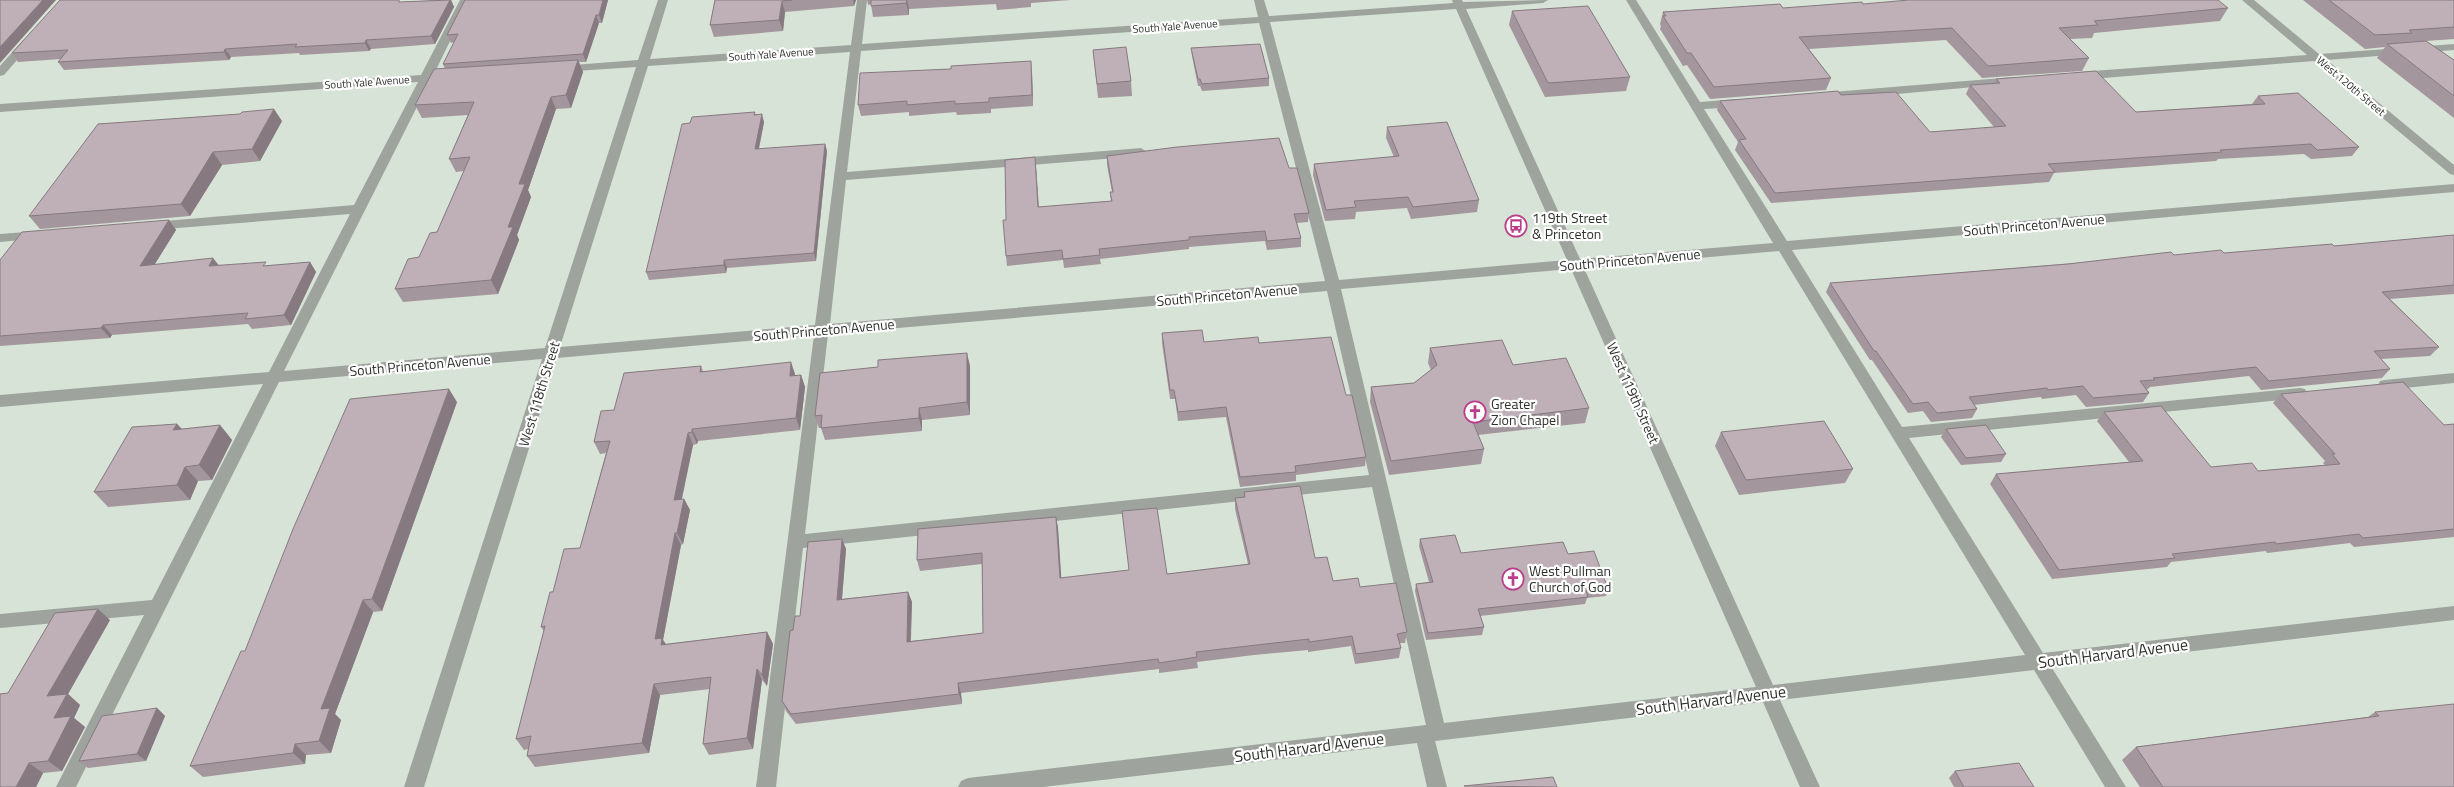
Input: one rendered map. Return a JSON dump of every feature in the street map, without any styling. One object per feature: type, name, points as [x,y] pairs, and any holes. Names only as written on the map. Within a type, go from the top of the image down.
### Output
[{"type":"street","points":[[66,787],[465,0]]},
{"type":"street","name":"West 118th Street","points":[[414,787],[663,0]]},
{"type":"street","points":[[766,787],[862,0]]},
{"type":"street","points":[[1259,0],[1290,141],[1334,286],[1379,480],[1430,733],[1437,787]]},
{"type":"street","name":"South Yale Avenue","points":[[548,69],[1264,20],[1458,3],[1543,0]]},
{"type":"street","points":[[1631,0],[2116,787]]},
{"type":"street","name":"West 120th Street","points":[[2247,0],[2454,171]]},
{"type":"street","name":"West 119th Street","points":[[1458,3],[1810,787]]},
{"type":"street","points":[[0,73],[32,36]]},
{"type":"street","points":[[2064,78],[2454,47]]},
{"type":"street","name":"South Yale Avenue","points":[[0,108],[463,75]]},
{"type":"street","points":[[1806,98],[2024,81]]},
{"type":"street","points":[[1696,106],[1746,102]]},
{"type":"street","points":[[841,176],[1157,151]]},
{"type":"street","name":"South Princeton Avenue","points":[[0,401],[2454,188]]},
{"type":"street","points":[[136,227],[359,209]]},
{"type":"street","points":[[0,238],[48,234]]},
{"type":"street","points":[[2375,386],[2454,378]]},
{"type":"street","points":[[1898,433],[2315,392]]},
{"type":"street","points":[[796,542],[1379,480]]},
{"type":"street","points":[[0,622],[157,607]]},
{"type":"street","name":"South Harvard Avenue","points":[[968,787],[2454,613]]},
{"type":"building","points":[[0,0],[43,0],[0,47]]},
{"type":"building","points":[[60,0],[399,0],[399,2],[450,0],[431,36],[366,40],[365,43],[295,47],[297,44],[225,49],[224,52],[58,62],[68,50],[12,53]]},
{"type":"building","points":[[465,0],[603,0],[583,54],[443,64],[458,34],[447,35]]},
{"type":"building","points":[[715,0],[792,0],[782,1],[779,20],[710,25]]},
{"type":"building","points":[[871,0],[907,0],[906,3],[871,6]]},
{"type":"building","points":[[1909,0],[2218,0],[2228,8],[2094,21],[2098,25],[2059,28],[2089,58],[1988,66],[1952,28],[1799,37],[1831,78],[1714,87],[1691,53],[1687,53],[1663,16],[1666,16],[1663,12],[1780,4],[1783,8]]},
{"type":"building","points":[[2329,0],[2454,0],[2454,27],[2409,30],[2412,33],[2375,35]]},
{"type":"building","points":[[1588,6],[1630,77],[1548,83],[1512,11]]},
{"type":"building","points":[[2426,41],[2454,60],[2454,96],[2387,44]]},
{"type":"building","points":[[1260,44],[1269,78],[1202,84],[1200,79],[1198,79],[1191,48]]},
{"type":"building","points":[[1126,47],[1131,81],[1097,84],[1093,50]]},
{"type":"building","points":[[578,60],[566,95],[551,97],[519,184],[525,184],[508,227],[513,227],[491,280],[395,289],[408,259],[419,257],[430,233],[437,232],[470,157],[449,159],[474,102],[415,105],[434,69]]},
{"type":"building","points":[[1031,61],[1032,95],[989,98],[989,102],[955,104],[955,101],[907,105],[907,101],[858,105],[860,73],[951,69],[951,66]]},
{"type":"building","points":[[2096,71],[2136,112],[2265,104],[2258,96],[2298,93],[2359,147],[2317,150],[2311,144],[2220,150],[2222,152],[2048,164],[2055,172],[1775,193],[1739,140],[1746,139],[1720,101],[1838,91],[1841,95],[1896,92],[1930,132],[2006,126],[1970,85],[2000,83],[1996,79]]},
{"type":"building","points":[[274,109],[252,149],[213,152],[181,204],[29,216],[98,124],[240,114],[242,112]]},
{"type":"building","points":[[755,112],[754,115],[762,114],[755,149],[825,144],[814,253],[724,260],[724,265],[646,272],[682,124],[690,123],[692,117]]},
{"type":"building","points":[[1447,122],[1479,200],[1413,207],[1408,197],[1354,201],[1356,207],[1326,210],[1314,164],[1399,156],[1387,127]]},
{"type":"building","points":[[1279,138],[1289,168],[1297,168],[1309,213],[1294,214],[1301,238],[1267,241],[1265,231],[1189,237],[1189,240],[1099,249],[1100,255],[1063,259],[1062,250],[1006,256],[1003,220],[1006,220],[1005,160],[1035,157],[1038,207],[1112,201],[1110,192],[1113,192],[1107,156],[1177,147]]},
{"type":"building","points":[[169,220],[140,266],[213,258],[209,266],[266,262],[263,266],[310,262],[284,315],[245,319],[248,313],[0,336],[0,260],[22,232]]},
{"type":"building","points":[[2454,235],[2454,285],[2382,292],[2439,347],[2374,351],[2390,369],[2269,381],[2256,367],[2140,381],[2149,393],[2093,398],[2083,386],[1969,397],[1977,409],[1937,413],[1928,402],[1913,404],[1876,351],[1874,351],[1830,283],[2068,264],[2171,252],[2174,255],[2221,250],[2224,253],[2332,244],[2334,246]]},
{"type":"building","points":[[1202,330],[1204,342],[1258,337],[1259,343],[1331,337],[1346,395],[1352,395],[1366,457],[1295,466],[1296,472],[1240,477],[1226,407],[1178,412],[1174,390],[1170,390],[1162,333]]},
{"type":"building","name":"Greater Zion Chapel","points":[[1502,340],[1513,365],[1566,358],[1589,408],[1473,422],[1484,449],[1391,461],[1371,387],[1414,383],[1437,365],[1430,348]]},
{"type":"building","points":[[967,353],[967,402],[919,408],[919,418],[821,428],[822,415],[815,416],[820,373],[878,367],[878,360]]},
{"type":"building","points":[[791,362],[790,376],[801,375],[796,418],[692,429],[692,432],[688,433],[674,500],[684,499],[677,533],[675,533],[655,639],[662,638],[661,645],[767,632],[762,675],[757,669],[747,738],[703,744],[711,677],[654,684],[642,743],[527,756],[531,736],[516,739],[545,626],[541,627],[550,592],[553,592],[564,549],[580,548],[610,441],[594,442],[601,411],[614,410],[624,373],[701,366],[700,372]]},
{"type":"building","points":[[2403,382],[2444,425],[2454,424],[2454,529],[2363,538],[2359,534],[2276,544],[2275,542],[2172,554],[2175,558],[2059,570],[1996,474],[2143,461],[2104,412],[2161,406],[2211,467],[2252,463],[2258,471],[2340,464],[2332,454],[2335,454],[2281,394]]},
{"type":"building","points":[[449,389],[372,599],[363,600],[321,709],[330,708],[319,741],[295,744],[293,753],[190,766],[241,651],[245,651],[293,529],[350,399]]},
{"type":"building","points":[[1824,421],[1853,469],[1746,480],[1721,432]]},
{"type":"building","points":[[177,424],[173,430],[220,425],[199,465],[185,467],[177,485],[94,492],[132,427]]},
{"type":"building","points":[[1986,425],[2006,454],[1966,458],[1946,429]]},
{"type":"building","points":[[1300,486],[1315,558],[1327,557],[1333,581],[1358,578],[1360,587],[1396,583],[1407,632],[1397,634],[1401,648],[1356,654],[1352,636],[1309,642],[1309,639],[1196,652],[1197,657],[1159,663],[1158,659],[958,683],[959,694],[791,714],[782,701],[790,631],[793,630],[795,616],[800,616],[808,542],[842,539],[837,600],[908,592],[907,642],[983,633],[982,553],[917,560],[918,529],[1056,517],[1060,578],[1129,570],[1122,511],[1157,508],[1167,574],[1250,564],[1235,498],[1245,497],[1244,492]]},
{"type":"building","name":"West Pullman Church of God","points":[[1455,535],[1461,553],[1563,542],[1568,554],[1594,551],[1608,589],[1586,591],[1588,597],[1478,609],[1484,627],[1428,633],[1416,584],[1433,582],[1420,539]]},
{"type":"building","points":[[98,609],[47,696],[67,694],[54,718],[71,716],[48,761],[29,763],[16,787],[0,787],[0,694],[8,693],[55,613]]},
{"type":"building","points":[[2454,704],[2454,787],[2163,787],[2136,747],[2379,716],[2375,712]]},
{"type":"building","points":[[157,708],[137,754],[79,761],[102,716]]},
{"type":"building","points":[[2019,763],[2034,787],[1964,787],[1955,771]]},
{"type":"building","points":[[1553,777],[1557,787],[1464,786]]},
{"type":"place","name":"119th Street & Princeton","points":[[1516,226]]},
{"type":"place","name":"Greater Zion Chapel","points":[[1475,412]]},
{"type":"place","name":"West Pullman Church of God","points":[[1513,579]]}]
